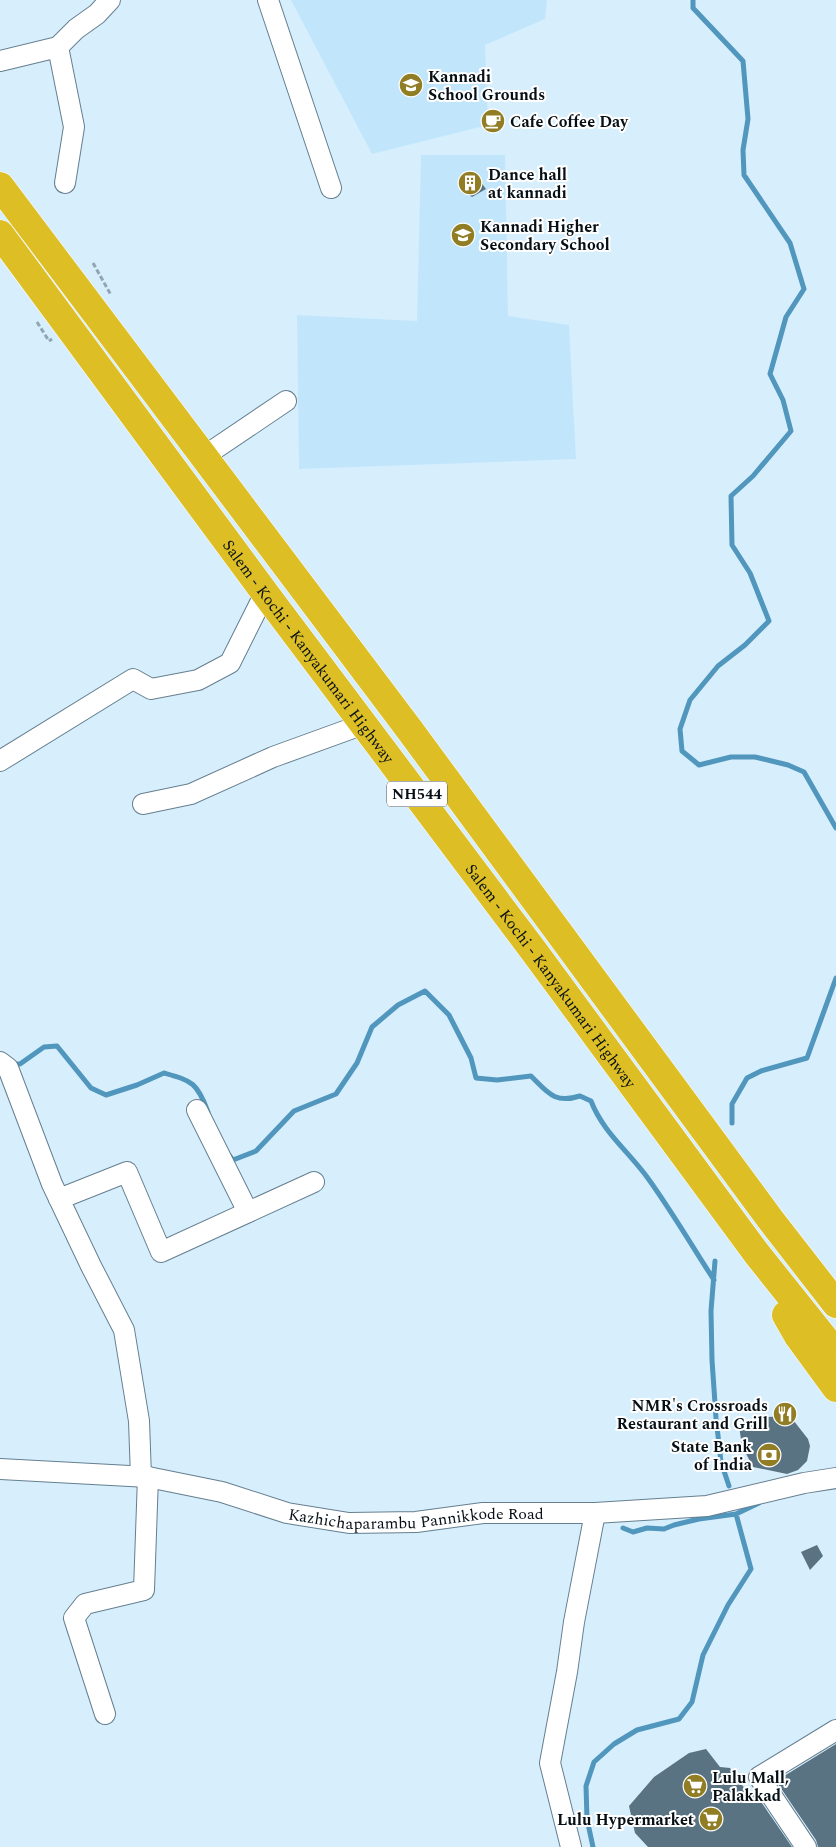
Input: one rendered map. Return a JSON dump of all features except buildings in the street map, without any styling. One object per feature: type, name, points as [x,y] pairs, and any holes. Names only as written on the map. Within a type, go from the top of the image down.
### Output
[{"type":"highway","name":"Salem - Kochi - Kanyakumari Highway","points":[[0,186],[403,721],[764,1211],[836,1304]]},
{"type":"highway","name":"Salem - Kochi - Kanyakumari Highway","points":[[0,234],[775,1277],[836,1353]]},
{"type":"highway","points":[[775,1277],[778,1302],[798,1336],[836,1388]]},
{"type":"street","points":[[0,61],[58,47],[76,29],[97,14],[110,0]]},
{"type":"street","points":[[268,0],[331,188]]},
{"type":"street","points":[[58,47],[74,127],[65,183]]},
{"type":"street","points":[[203,457],[286,401]]},
{"type":"street","points":[[0,761],[133,679],[150,689],[198,680],[230,663],[265,593]]},
{"type":"street","points":[[143,804],[190,794],[273,757],[364,724]]},
{"type":"street","points":[[0,1062],[8,1068],[59,1200],[124,1330],[139,1421],[145,1477],[144,1590],[85,1604],[74,1618],[105,1714]]},
{"type":"street","points":[[197,1110],[248,1212]]},
{"type":"street","points":[[59,1200],[127,1172],[161,1252],[314,1182]]},
{"type":"street","name":"Kazhichaparambu Pannikkode Road","points":[[0,1469],[145,1477],[222,1492],[287,1513],[349,1523],[416,1522],[483,1513],[595,1512],[707,1506],[804,1483],[836,1478]]},
{"type":"street","points":[[571,1847],[550,1764],[595,1512]]},
{"type":"street","points":[[806,1847],[759,1777],[836,1730]]},
{"type":"path","points":[[93,264],[112,296]]},
{"type":"path","points":[[34,319],[49,341]]},
{"type":"shaded area","name":"Kannadi School Grounds","points":[[291,0],[547,0],[545,19],[485,45],[488,125],[372,154]]},
{"type":"shaded area","name":"Kannadi Higher Secondary School","points":[[421,155],[505,155],[508,316],[569,325],[576,459],[299,469],[297,315],[417,321]]},
{"type":"waterway","points":[[693,0],[693,8],[743,61],[748,119],[743,150],[744,175],[790,243],[804,289],[786,317],[770,374],[783,400],[791,431],[753,476],[731,496],[732,545],[750,573],[769,621],[745,645],[718,666],[690,700],[680,729],[682,751],[699,765],[731,757],[755,757],[788,765],[804,772],[836,828]]},
{"type":"waterway","points":[[732,1123],[732,1104],[747,1078],[761,1071],[807,1058],[836,978]]},
{"type":"waterway","points":[[229,1155],[233,1160],[256,1151],[294,1111],[336,1094],[357,1063],[372,1027],[398,1005],[425,991],[449,1015],[471,1058],[476,1078],[497,1080],[531,1076],[547,1092],[558,1098],[564,1099],[580,1096],[591,1101],[609,1132],[656,1190],[714,1280]]},
{"type":"waterway","points":[[12,1064],[20,1064],[44,1047],[57,1046],[91,1088],[106,1095],[137,1085],[164,1073],[181,1078],[192,1084],[200,1094],[208,1112]]},
{"type":"waterway","points":[[715,1261],[711,1311],[712,1360],[721,1462],[729,1486]]},
{"type":"waterway","points":[[623,1528],[633,1532],[647,1528],[664,1529],[699,1519],[736,1514],[759,1503]]},
{"type":"waterway","points":[[593,1847],[587,1819],[586,1786],[594,1762],[614,1744],[637,1730],[679,1719],[692,1702],[703,1655],[728,1605],[751,1569],[736,1514]]},
{"type":"place","name":"Kannadi School Grounds","points":[[411,85]]},
{"type":"place","name":"Cafe Coffee Day","points":[[493,121]]},
{"type":"place","name":"Dance hall at kannadi","points":[[470,183]]},
{"type":"place","name":"Kannadi Higher Secondary School","points":[[463,235]]},
{"type":"place","name":"NMR's Crossroads Restaurant and Grill","points":[[785,1414]]},
{"type":"place","name":"State Bank of India","points":[[769,1455]]},
{"type":"place","name":"Lulu Mall, Palakkad","points":[[695,1786]]},
{"type":"place","name":"Lulu Hypermarket","points":[[711,1819]]}]
